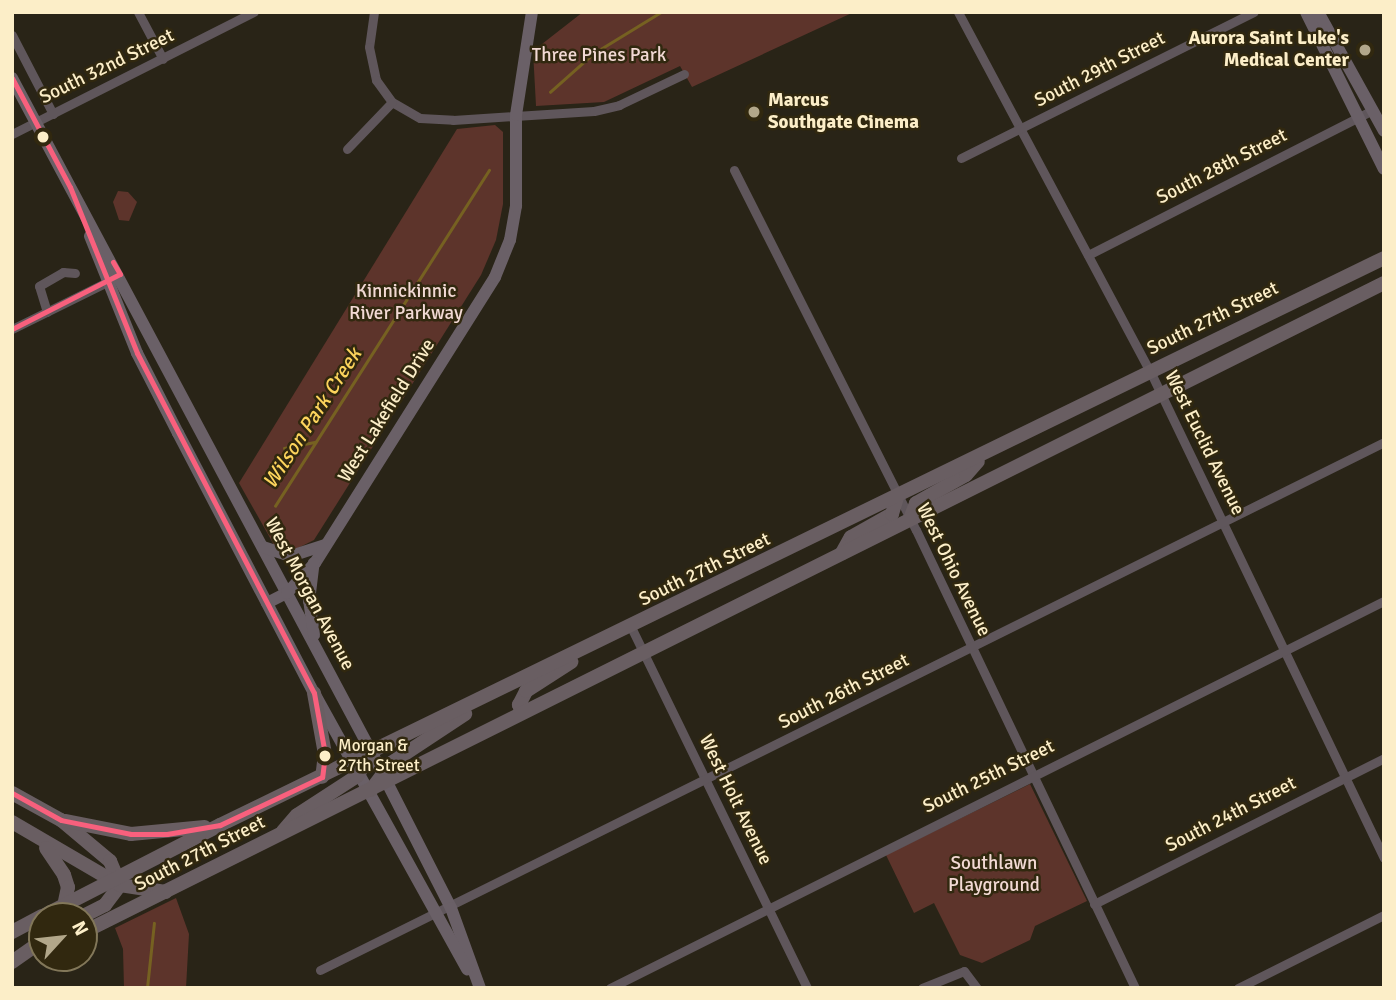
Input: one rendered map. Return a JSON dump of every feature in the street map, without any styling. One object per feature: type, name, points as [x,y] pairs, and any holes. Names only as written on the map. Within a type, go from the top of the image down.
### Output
[{"type":"main road","name":"South 27th Street","points":[[372,753],[1384,258]]},
{"type":"main road","points":[[383,776],[522,712],[1285,335],[1384,283]]},
{"type":"main road","points":[[1273,310],[1285,335]]},
{"type":"main road","points":[[910,519],[916,503],[966,475],[982,456]]},
{"type":"main road","points":[[842,552],[851,537],[892,513],[897,498]]},
{"type":"main road","points":[[726,611],[728,580]]},
{"type":"main road","points":[[522,712],[519,705],[526,691],[557,674],[588,648]]},
{"type":"main road","points":[[314,693],[326,754],[322,777]]},
{"type":"main road","points":[[370,790],[383,776],[491,694]]},
{"type":"main road","points":[[277,837],[298,815],[372,753]]},
{"type":"main road","name":"South 27th Street","points":[[71,902],[117,881],[220,825],[322,777],[358,766]]},
{"type":"main road","name":"South 27th Street","points":[[98,925],[370,790]]},
{"type":"main road","points":[[12,793],[61,820],[103,853],[117,881]]},
{"type":"main road","points":[[61,820],[131,834],[220,825]]},
{"type":"main road","points":[[12,822],[117,881],[166,892]]},
{"type":"main road","points":[[38,839],[64,874],[68,887],[65,902]]},
{"type":"main road","points":[[98,908],[105,905],[117,881]]},
{"type":"main road","name":"South 27th Street","points":[[12,932],[28,923]]},
{"type":"main road","points":[[12,962],[28,951]]},
{"type":"main road","points":[[12,968],[28,960]]},
{"type":"street","points":[[138,12],[163,60]]},
{"type":"street","name":"South 32nd Street","points":[[12,134],[254,12]]},
{"type":"street","points":[[374,12],[369,58],[376,80],[392,102],[420,118],[516,115],[619,105],[684,74]]},
{"type":"street","name":"West Lakefield Drive","points":[[267,603],[287,593],[314,563],[495,277],[510,240],[516,206],[516,115],[532,12]]},
{"type":"street","name":"West Euclid Avenue","points":[[958,12],[1150,371],[1384,858]]},
{"type":"street","name":"South 29th Street","points":[[961,158],[1254,12]]},
{"type":"street","points":[[1306,12],[1383,165]]},
{"type":"street","points":[[1318,12],[1384,131]]},
{"type":"street","points":[[12,36],[53,114]]},
{"type":"street","name":"West Morgan Avenue","points":[[12,78],[115,277],[372,753],[451,908],[479,988]]},
{"type":"street","points":[[347,149],[392,102]]},
{"type":"street","name":"South 28th Street","points":[[1088,255],[1372,110]]},
{"type":"street","name":"West Ohio Avenue","points":[[734,170],[897,498],[910,519],[1135,988]]},
{"type":"street","points":[[47,312],[39,286],[63,272],[75,273]]},
{"type":"street","points":[[12,329],[115,277]]},
{"type":"street","name":"West Morgan Avenue","points":[[115,277],[137,353],[314,693],[358,766],[435,916],[479,988]]},
{"type":"street","name":"South 26th Street","points":[[320,970],[435,916],[1384,442]]},
{"type":"street","points":[[263,547],[291,556],[326,545]]},
{"type":"street","points":[[314,563],[309,601],[316,649]]},
{"type":"street","name":"South 25th Street","points":[[610,988],[1384,601]]},
{"type":"street","name":"West Holt Avenue","points":[[631,627],[807,988]]},
{"type":"street","name":"South 24th Street","points":[[1094,904],[1384,758]]},
{"type":"street","points":[[1238,988],[1384,915]]},
{"type":"street","points":[[922,988],[964,971],[977,988]]},
{"type":"green space","name":"Three Pines Park","points":[[583,12],[854,12],[692,87],[680,66],[604,102],[536,106],[533,51]]},
{"type":"green space","name":"Kinnickinnic River Parkway","points":[[495,125],[503,132],[503,204],[496,240],[481,275],[314,540],[292,551],[274,545],[239,483],[457,129]]},
{"type":"green space","points":[[118,191],[128,192],[137,202],[129,221],[119,220],[113,202]]},
{"type":"green space","name":"Southlawn Playground","points":[[1030,784],[1087,901],[1035,926],[1030,940],[982,963],[960,955],[934,903],[914,913],[886,855]]},
{"type":"green space","points":[[176,898],[189,934],[186,988],[124,988],[123,949],[115,928]]},
{"type":"waterway","name":"Wilson Park Creek","points":[[550,92],[594,53],[661,12]]},
{"type":"waterway","name":"Wilson Park Creek","points":[[275,506],[489,170]]},
{"type":"waterway","points":[[284,448],[315,442]]},
{"type":"waterway","name":"Wilson Park Creek","points":[[147,988],[154,923]]},
{"type":"transit line","points":[[12,78],[70,187],[137,353],[314,693],[325,754],[322,777],[220,825],[167,834],[131,834],[61,820],[12,793]]},
{"type":"transit line","points":[[12,329],[120,274],[113,262]]},
{"type":"place","name":"Aurora Saint Luke's Medical Center","points":[[1365,50]]},
{"type":"place","name":"Marcus Southgate Cinema","points":[[754,112]]},
{"type":"place","name":"Morgan & 27th Street","points":[[325,756]]}]
